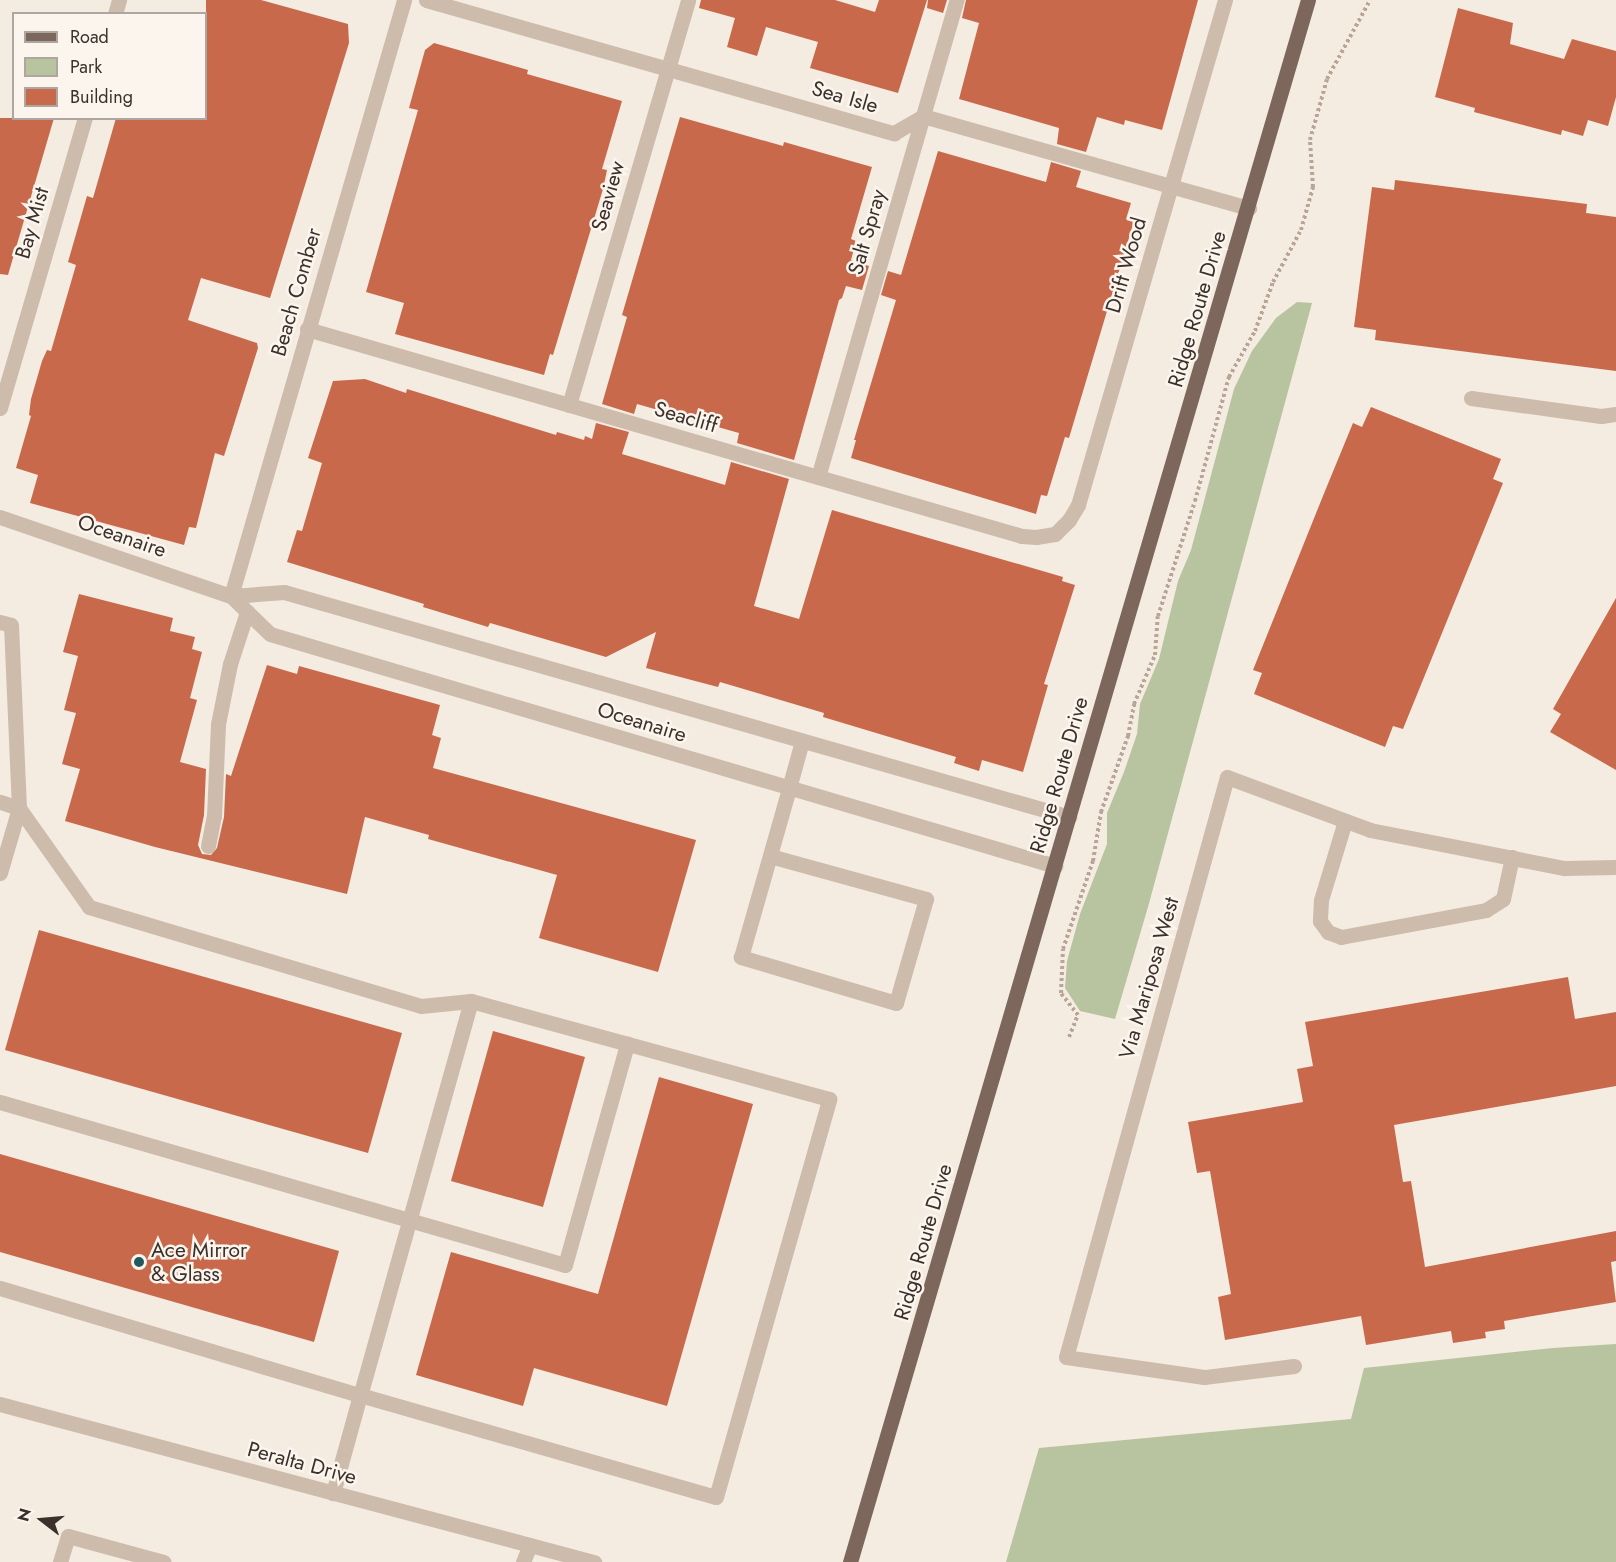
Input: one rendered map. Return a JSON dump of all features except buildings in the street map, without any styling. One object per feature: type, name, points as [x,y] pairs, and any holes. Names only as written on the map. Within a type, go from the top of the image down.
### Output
[{"type":"main road","name":"Ridge Route Drive","points":[[850,1562],[1249,208],[1308,0]]},
{"type":"street","name":"Beach Comber","points":[[231,596],[404,0]]},
{"type":"street","name":"Sea Isle","points":[[426,0],[894,133],[923,116]]},
{"type":"street","name":"Seaview","points":[[569,405],[687,0]]},
{"type":"street","name":"Salt Spray","points":[[818,477],[957,0]]},
{"type":"street","name":"Drift Wood","points":[[1055,534],[1069,520],[1078,505],[1225,0]]},
{"type":"street","points":[[923,116],[1249,208]]},
{"type":"street","name":"Bay Mist","points":[[0,408],[84,120]]},
{"type":"street","name":"Seacliff","points":[[307,329],[1022,536],[1036,537],[1055,534]]},
{"type":"street","points":[[1471,398],[1601,416],[1616,414]]},
{"type":"street","name":"Oceanaire","points":[[0,517],[231,596],[284,592],[1069,817]]},
{"type":"street","name":"Oceanaire","points":[[231,596],[270,634],[1055,866]]},
{"type":"street","points":[[208,846],[214,816],[218,724],[230,664],[247,612]]},
{"type":"street","points":[[0,622],[11,625],[19,808],[0,873]]},
{"type":"street","points":[[770,856],[926,899],[896,1003],[741,957],[802,741]]},
{"type":"street","name":"Via Mariposa West","points":[[1294,1366],[1204,1377],[1066,1357],[1227,777],[1370,830],[1564,868],[1616,867]]},
{"type":"street","points":[[0,802],[19,808],[89,907],[421,1006],[471,1001],[829,1099],[716,1497],[360,1395],[0,1288]]},
{"type":"street","points":[[1345,821],[1321,900],[1320,921],[1328,932],[1341,937],[1486,910],[1503,899],[1512,857]]},
{"type":"street","points":[[333,1493],[471,1001]]},
{"type":"street","points":[[0,1102],[409,1222],[565,1265],[627,1044]]},
{"type":"street","name":"Peralta Drive","points":[[0,1404],[594,1562]]},
{"type":"street","points":[[60,1562],[68,1536],[164,1562]]},
{"type":"street","points":[[524,1562],[530,1545]]},
{"type":"path","points":[[1070,1037],[1078,1015],[1061,993],[1063,949],[1093,861],[1101,812],[1128,736],[1134,704],[1155,655],[1158,616],[1195,501],[1229,377],[1255,331],[1273,282],[1301,230],[1313,187],[1310,140],[1327,80],[1370,0]]},
{"type":"green space","points":[[1297,302],[1312,303],[1148,907],[1115,1019],[1080,1011],[1065,988],[1067,961],[1080,914],[1107,844],[1107,813],[1137,734],[1140,704],[1159,659],[1178,581],[1191,550],[1234,389],[1252,351],[1276,318]]},
{"type":"green space","points":[[1616,1344],[1616,1562],[1006,1562],[1039,1448],[1351,1419],[1364,1368],[1553,1348]]},
{"type":"place","name":"Ace Mirror & Glass","points":[[139,1262]]}]
